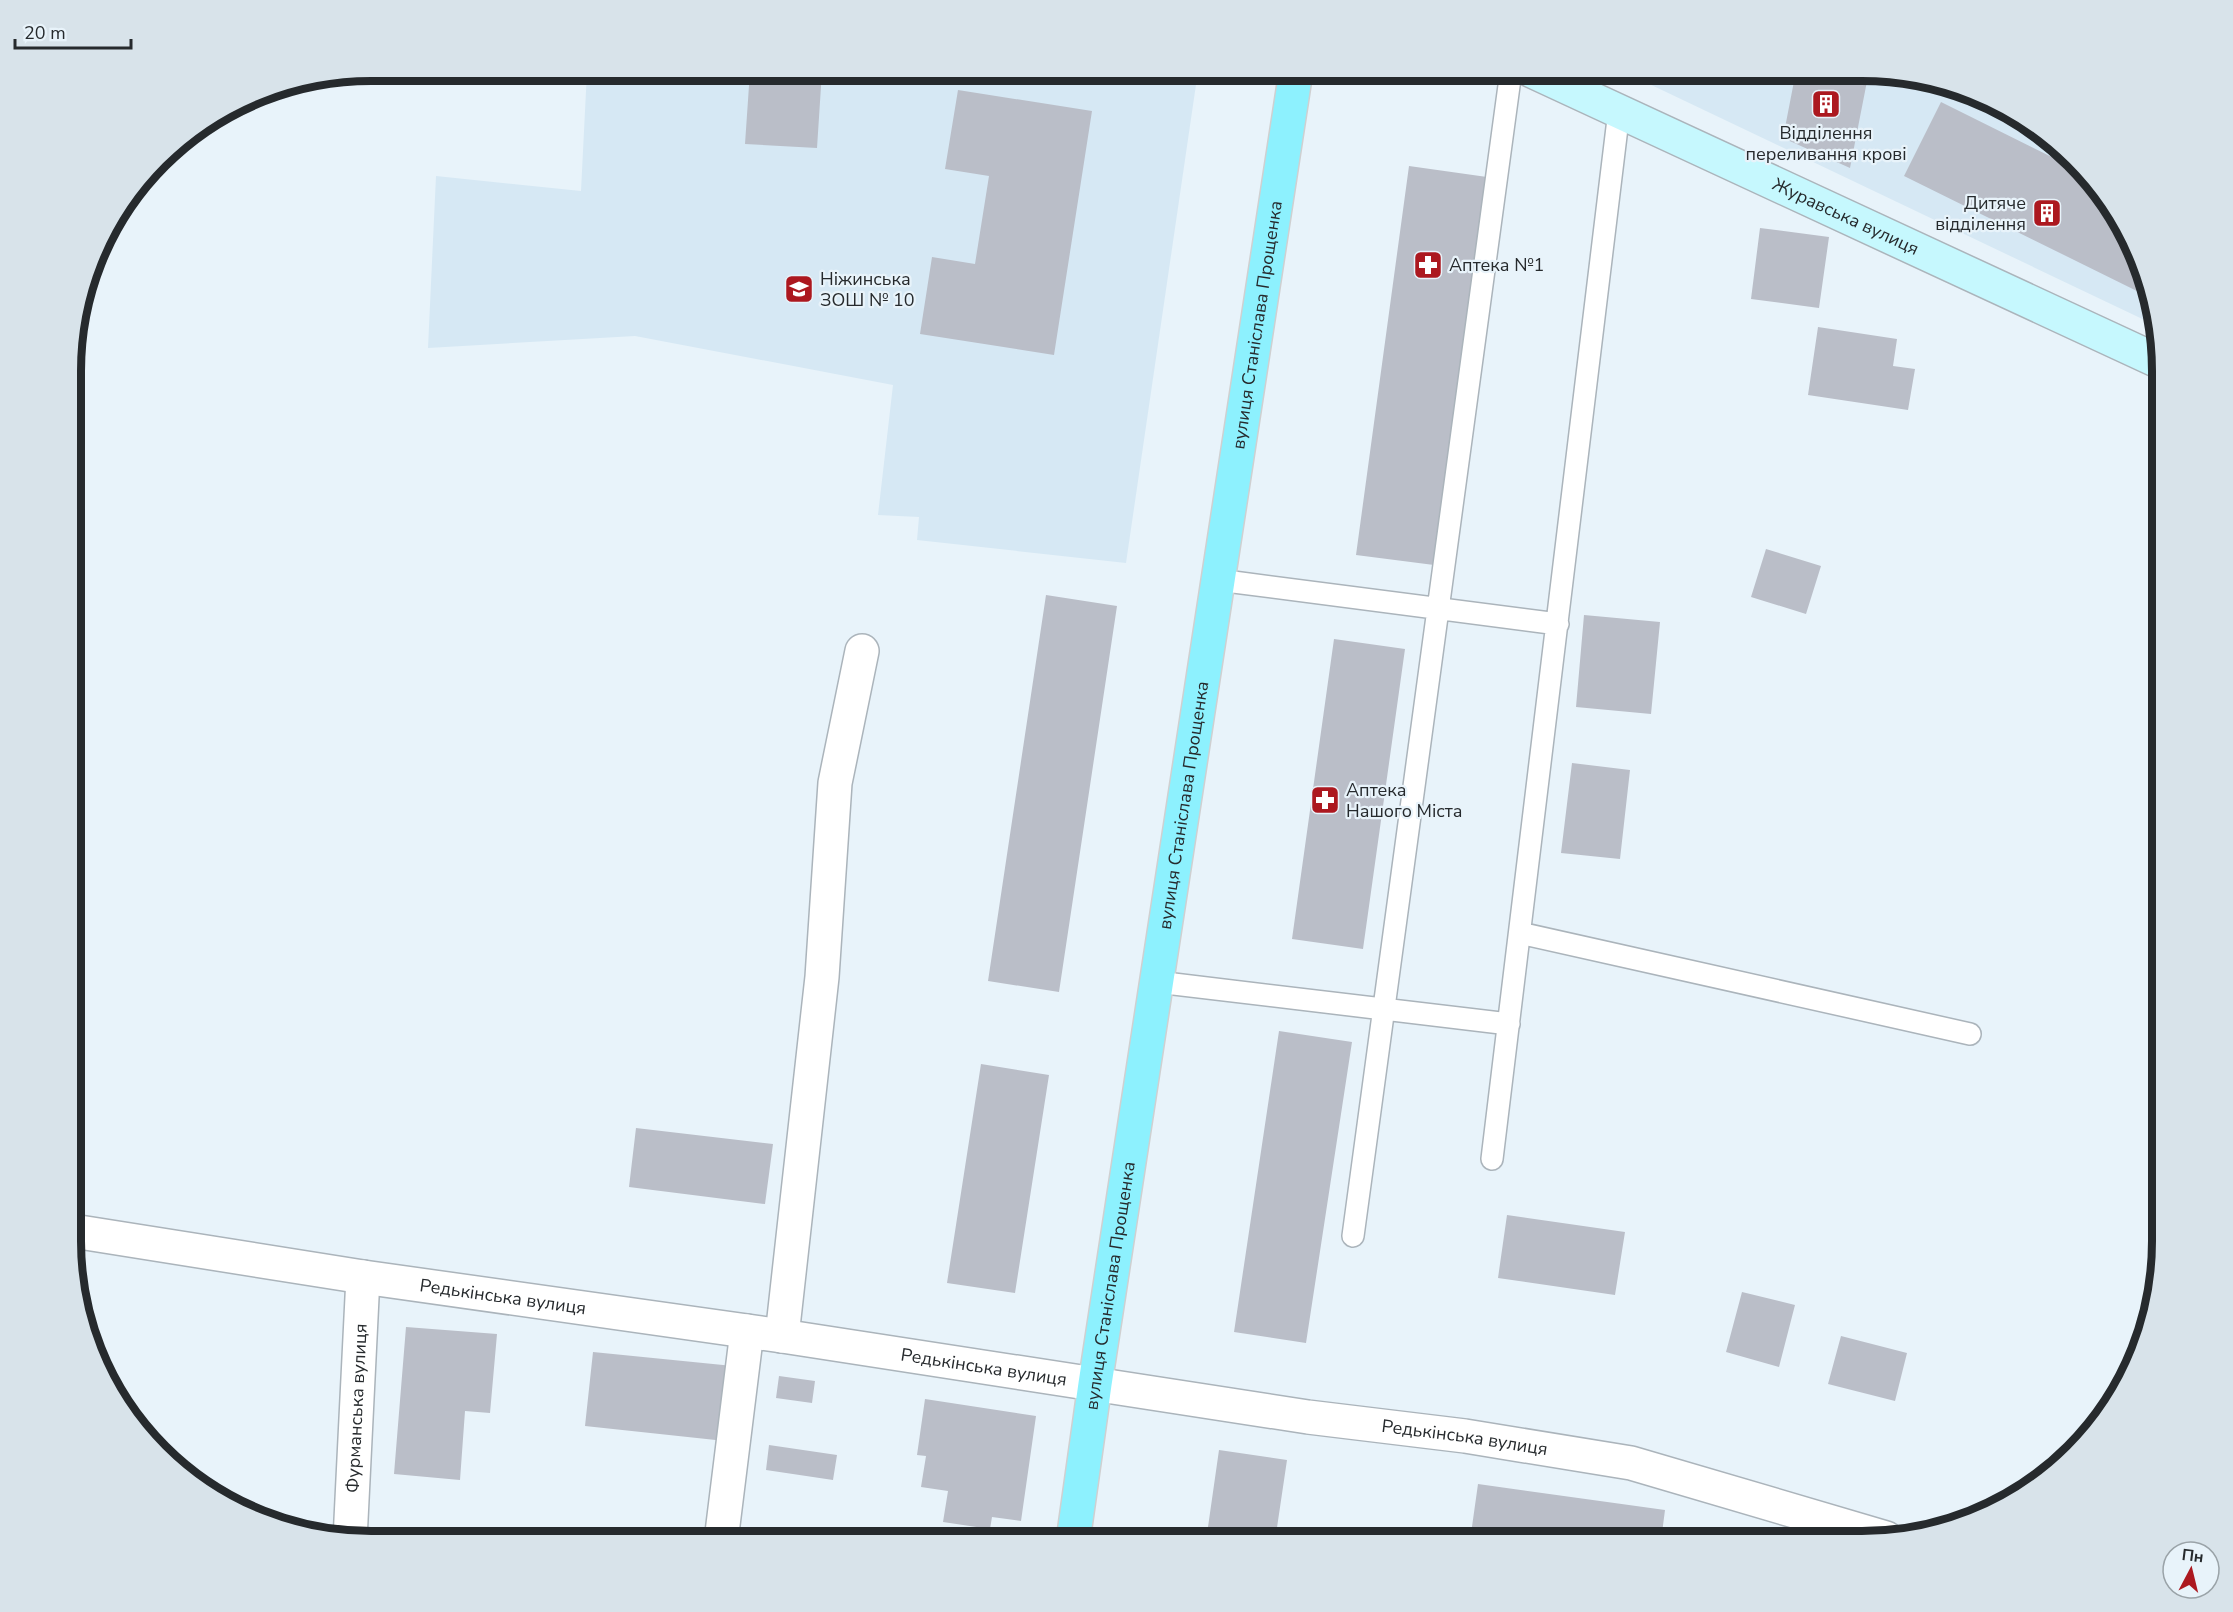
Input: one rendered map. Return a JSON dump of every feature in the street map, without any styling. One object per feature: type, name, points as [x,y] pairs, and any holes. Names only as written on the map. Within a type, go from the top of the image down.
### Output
[{"type":"main road","name":"вулиця Станіслава Прощенка","points":[[1074,1531],[1294,81]]},
{"type":"street","name":"Журавська вулиця","points":[[1554,81],[2151,358]]},
{"type":"street","points":[[782,1336],[822,977],[834,783],[862,651]]},
{"type":"street","name":"Редькінська вулиця","points":[[81,1232],[363,1277],[782,1336],[1308,1417],[1465,1436],[1630,1463],[1862,1531]]},
{"type":"street","name":"Фурманська вулиця","points":[[350,1530],[363,1277]]},
{"type":"street","points":[[722,1531],[747,1331]]},
{"type":"lane","points":[[1353,1236],[1510,81]]},
{"type":"lane","points":[[1492,1159],[1619,111]]},
{"type":"lane","points":[[1218,580],[1558,624]]},
{"type":"lane","points":[[1520,933],[1970,1034]]},
{"type":"lane","points":[[1157,982],[1509,1024]]},
{"type":"shaded area","name":"Ніжинська ЗОШ № 10","points":[[586,81],[1197,81],[1126,563],[917,540],[919,517],[878,515],[893,385],[635,336],[428,348],[436,176],[581,191]]},
{"type":"shaded area","points":[[1643,81],[1900,83],[1955,96],[1990,111],[2039,141],[2067,166],[2092,194],[2113,226],[2130,260],[2148,321]]},
{"type":"building","points":[[749,81],[821,81],[817,148],[745,144]]},
{"type":"building","name":"Відділення переливання крові","points":[[1794,81],[1867,81],[1850,168],[1783,138]]},
{"type":"building","points":[[958,90],[1092,111],[1054,355],[920,334],[932,257],[975,264],[989,176],[945,169]]},
{"type":"building","name":"Дитяче відділення","points":[[1941,102],[2067,166],[2092,194],[2113,226],[2130,260],[2141,293],[1904,176]]},
{"type":"building","points":[[1409,166],[1487,177],[1434,565],[1356,555]]},
{"type":"building","points":[[1760,228],[1829,237],[1819,308],[1751,299]]},
{"type":"building","points":[[1818,327],[1897,339],[1893,366],[1915,369],[1908,410],[1808,395]]},
{"type":"building","points":[[1766,549],[1821,566],[1806,614],[1751,597]]},
{"type":"building","points":[[1046,595],[1117,606],[1059,992],[988,981]]},
{"type":"building","points":[[1584,615],[1660,622],[1651,714],[1576,707]]},
{"type":"building","points":[[1334,639],[1405,649],[1363,949],[1292,939]]},
{"type":"building","points":[[1572,763],[1630,770],[1620,859],[1561,853]]},
{"type":"building","points":[[1279,1031],[1352,1042],[1306,1343],[1234,1332]]},
{"type":"building","points":[[981,1064],[1049,1075],[1015,1293],[947,1283]]},
{"type":"building","points":[[636,1128],[773,1144],[765,1204],[629,1187]]},
{"type":"building","points":[[1507,1215],[1625,1232],[1615,1295],[1498,1278]]},
{"type":"building","points":[[1742,1292],[1795,1305],[1779,1367],[1726,1352]]},
{"type":"building","points":[[406,1327],[497,1334],[490,1413],[465,1411],[460,1480],[394,1474]]},
{"type":"building","points":[[1841,1336],[1907,1353],[1895,1401],[1828,1384]]},
{"type":"building","points":[[593,1352],[733,1366],[725,1441],[585,1426]]},
{"type":"building","points":[[779,1376],[815,1381],[812,1403],[776,1398]]},
{"type":"building","points":[[925,1399],[1036,1416],[1021,1521],[992,1517],[990,1529],[943,1522],[948,1491],[921,1487],[926,1456],[917,1455]]},
{"type":"building","points":[[769,1445],[837,1455],[833,1480],[766,1470]]},
{"type":"building","points":[[1219,1450],[1287,1460],[1276,1531],[1207,1531]]},
{"type":"building","points":[[1478,1484],[1665,1510],[1662,1531],[1471,1531]]},
{"type":"place","name":"Відділення переливання крові","points":[[1826,104]]},
{"type":"place","name":"Дитяче відділення","points":[[2047,213]]},
{"type":"place","name":"Аптека №1","points":[[1428,265]]},
{"type":"place","name":"Ніжинська ЗОШ № 10","points":[[799,289]]},
{"type":"place","name":"Аптека Нашого Міста","points":[[1325,800]]}]
